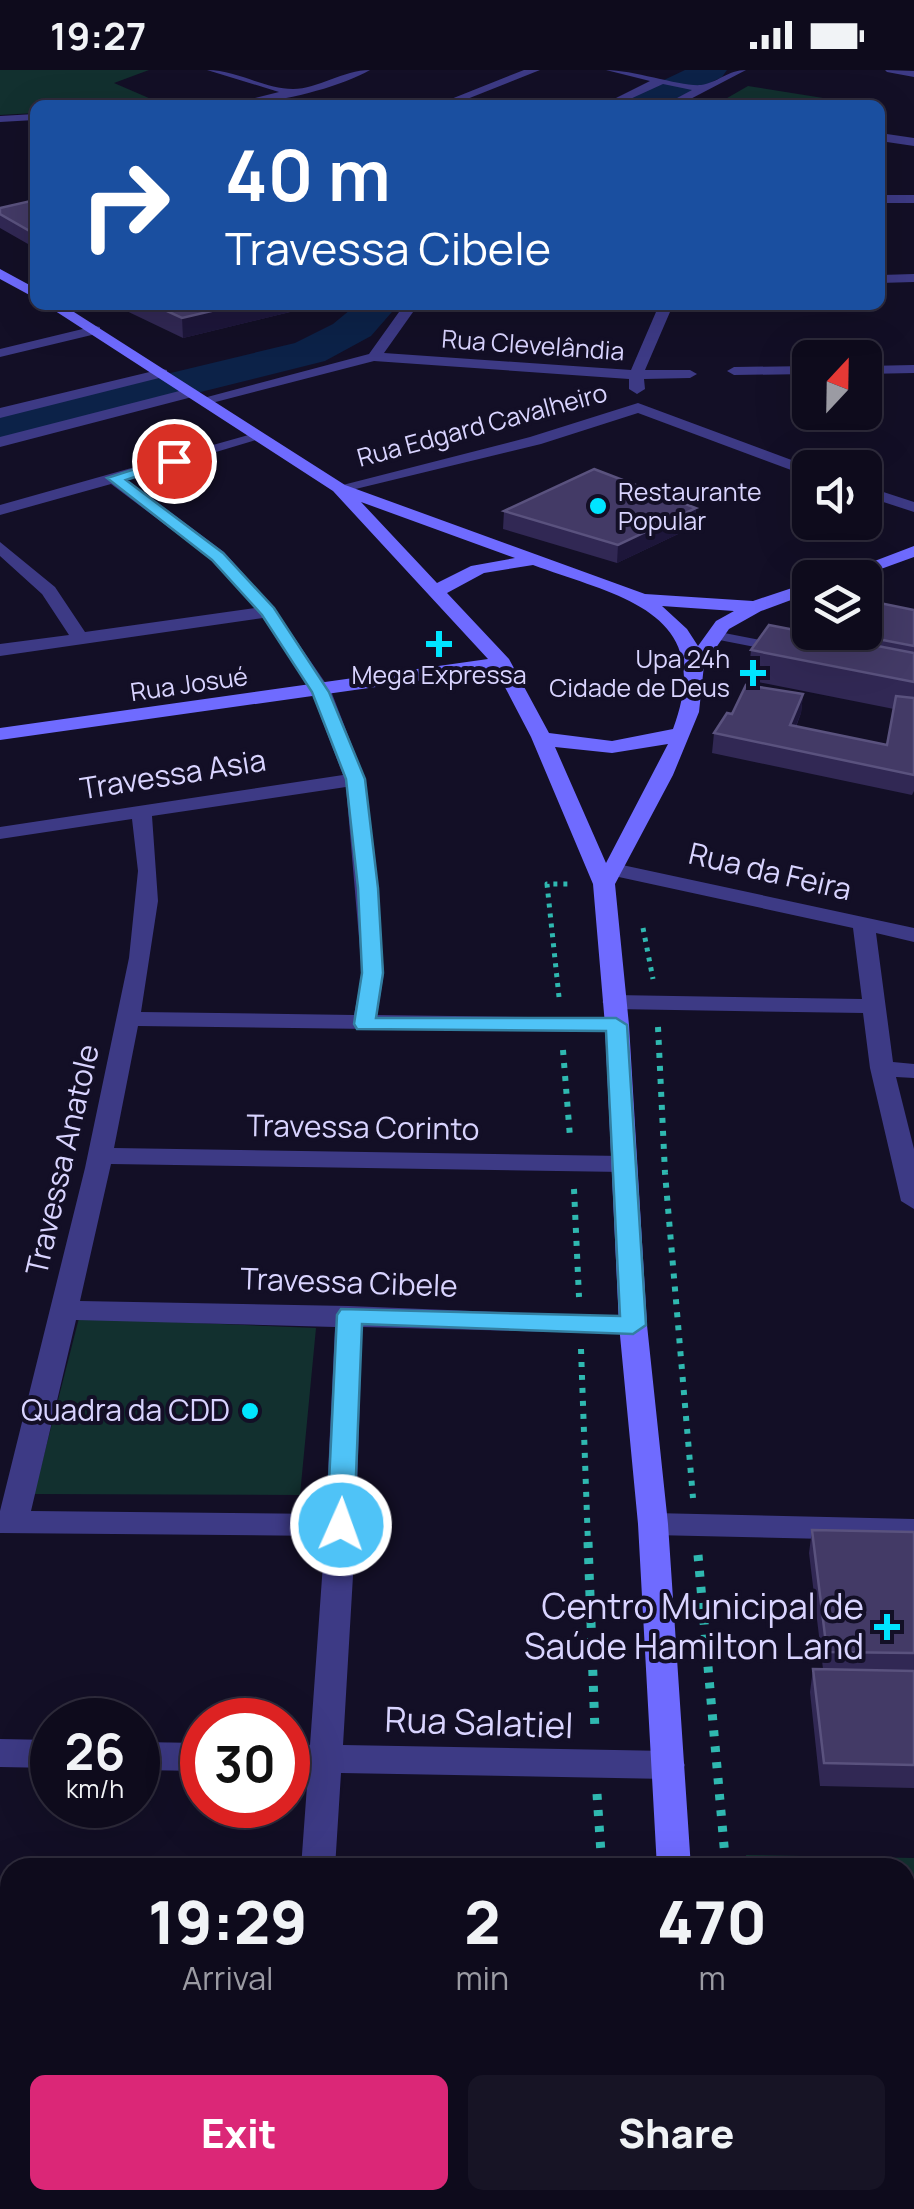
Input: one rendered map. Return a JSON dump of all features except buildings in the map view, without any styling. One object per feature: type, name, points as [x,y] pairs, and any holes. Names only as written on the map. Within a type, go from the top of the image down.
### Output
[{"type":"main road","points":[[0,272],[30,291]]},
{"type":"main road","points":[[61,310],[339,488],[640,598],[755,607]]},
{"type":"main road","points":[[339,488],[502,662],[608,876],[633,1325],[653,1524],[673,1858]]},
{"type":"main road","points":[[882,562],[914,550]]},
{"type":"main road","points":[[435,593],[470,571],[488,566],[545,566]]},
{"type":"main road","points":[[608,876],[652,799],[682,733],[696,664],[714,635],[722,625],[755,607],[792,594]]},
{"type":"main road","points":[[640,598],[684,638],[696,664]]},
{"type":"main road","name":"Rua Josué","points":[[0,734],[321,692],[502,662]]},
{"type":"main road","points":[[541,737],[604,748],[652,743],[682,733]]},
{"type":"street","points":[[213,70],[294,92]]},
{"type":"street","points":[[256,100],[364,70]]},
{"type":"street","points":[[455,100],[534,70]]},
{"type":"street","points":[[612,70],[704,88]]},
{"type":"street","points":[[620,100],[684,70]]},
{"type":"street","points":[[680,100],[740,70]]},
{"type":"street","points":[[891,70],[914,74]]},
{"type":"street","points":[[0,119],[30,117]]},
{"type":"street","points":[[885,138],[914,142]]},
{"type":"street","points":[[885,200],[914,199]]},
{"type":"street","points":[[885,279],[914,278]]},
{"type":"street","points":[[374,357],[407,310]]},
{"type":"street","points":[[664,310],[636,375],[638,408],[792,465]]},
{"type":"street","points":[[0,353],[95,330]]},
{"type":"street","name":"Rua Clevelândia","points":[[0,442],[193,394],[374,357],[636,375],[690,374]]},
{"type":"street","points":[[734,371],[792,370]]},
{"type":"street","points":[[882,370],[914,370]]},
{"type":"street","points":[[0,413],[165,375]]},
{"type":"street","name":"Rua Edgard Cavalheiro","points":[[339,488],[535,441],[638,408]]},
{"type":"street","points":[[0,510],[258,437]]},
{"type":"street","points":[[115,478],[218,556],[268,612],[321,692],[356,779],[373,973],[364,1024]]},
{"type":"street","points":[[882,497],[914,507]]},
{"type":"street","points":[[0,547],[48,591],[80,638]]},
{"type":"street","points":[[0,650],[268,612]]},
{"type":"street","name":"Travessa Asia","points":[[0,833],[356,779]]},
{"type":"street","name":"Travessa Anatole","points":[[7,1522],[102,1156],[151,898],[150,849],[141,810]]},
{"type":"street","name":"Rua da Feira","points":[[608,876],[648,876],[914,935]]},
{"type":"street","points":[[864,924],[882,1068],[912,1185]]},
{"type":"street","points":[[128,1018],[364,1024],[615,1013],[657,1001],[872,1006]]},
{"type":"street","points":[[882,1068],[914,1071]]},
{"type":"street","name":"Travessa Corinto","points":[[102,1156],[623,1164]]},
{"type":"street","name":"Travessa Cibele","points":[[62,1310],[633,1325]]},
{"type":"street","points":[[319,1858],[341,1525],[350,1315]]},
{"type":"street","points":[[7,1522],[341,1525]]},
{"type":"street","points":[[653,1524],[914,1530]]},
{"type":"street","points":[[0,1754],[30,1754]]},
{"type":"street","name":"Rua Salatiel","points":[[310,1759],[668,1766]]},
{"type":"lane","points":[[714,635],[800,652]]},
{"type":"path","points":[[648,876],[639,905],[657,1001],[665,1174],[725,1858]]},
{"type":"green space","points":[[0,70],[149,70],[114,83],[153,100],[30,100],[30,113],[0,115]]},
{"type":"green space","points":[[748,86],[836,100],[724,100]]},
{"type":"green space","points":[[79,1318],[316,1328],[300,1495],[34,1494]]},
{"type":"green space","points":[[746,1855],[914,1858],[746,1858]]},
{"type":"water","points":[[127,385],[143,395],[0,430],[0,417]]},
{"type":"waterway","points":[[648,100],[711,70]]},
{"type":"waterway","points":[[0,428],[310,352],[348,333],[374,310]]},
{"type":"place","name":"Restaurante Popular","points":[[598,506]]},
{"type":"place","name":"Mega Expressa","points":[[439,644]]},
{"type":"place","name":"Upa 24h Cidade de Deus","points":[[753,673]]},
{"type":"place","name":"Quadra da CDD","points":[[250,1411]]},
{"type":"place","name":"Centro Municipal de Saúde Hamilton Land","points":[[887,1627]]},
{"type":"route","points":[[174,461],[115,478],[218,556],[268,612],[321,692],[356,779],[373,973],[364,1024],[616,1025],[633,1325],[350,1315],[341,1525]]}]
